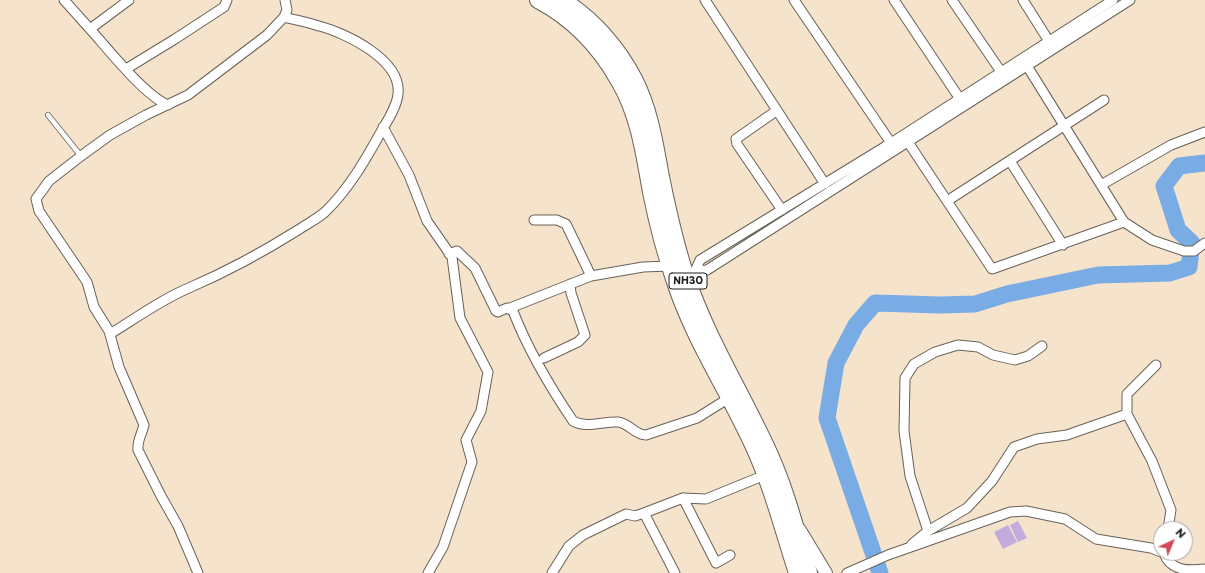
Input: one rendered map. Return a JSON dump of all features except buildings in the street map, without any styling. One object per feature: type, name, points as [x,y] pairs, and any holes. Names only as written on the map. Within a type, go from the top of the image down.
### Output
[{"type":"highway","name":"NH30","points":[[538,0],[564,16],[595,46],[609,64],[629,101],[642,144],[651,193],[670,266],[685,277],[703,323],[727,371],[745,402],[771,457],[797,573]]},
{"type":"highway","name":"NH30","points":[[562,0],[580,12],[598,29],[626,66],[640,91],[650,122],[670,221],[703,351],[744,426],[784,512],[809,573]]},
{"type":"street","points":[[64,0],[126,69],[160,102],[168,105]]},
{"type":"street","points":[[90,29],[129,0]]},
{"type":"street","points":[[126,69],[176,39],[224,7],[227,0]]},
{"type":"street","points":[[198,573],[178,526],[160,496],[138,450],[137,442],[143,432],[144,425],[120,367],[110,334],[94,307],[87,282],[38,211],[36,205],[38,194],[49,181],[81,156],[110,135],[188,95],[267,35],[284,17],[287,10],[285,0]]},
{"type":"street","points":[[705,0],[824,184]]},
{"type":"street","points":[[794,0],[891,143]]},
{"type":"street","points":[[894,0],[961,102]]},
{"type":"street","points":[[952,0],[1003,75]]},
{"type":"street","points":[[1023,0],[1051,45]]},
{"type":"street","points":[[685,277],[707,270],[961,102],[1051,45],[1113,0]]},
{"type":"street","points":[[1103,7],[1130,0]]},
{"type":"street","points":[[110,334],[167,299],[212,279],[274,245],[324,213],[337,200],[356,174],[384,127],[398,95],[397,82],[392,70],[368,49],[344,35],[319,26],[284,17]]},
{"type":"street","points":[[1025,62],[1124,222],[1152,240],[1184,252],[1194,252],[1205,243]]},
{"type":"street","points":[[947,201],[1104,100]]},
{"type":"street","points":[[776,111],[736,139],[737,144],[782,210]]},
{"type":"street","points":[[384,127],[409,175],[427,221],[452,257],[460,318],[488,372],[488,379],[481,411],[466,440],[472,462],[443,547],[428,573]]},
{"type":"street","points":[[1102,185],[1172,145],[1205,132]]},
{"type":"street","points":[[685,277],[700,260],[891,143],[906,138]]},
{"type":"street","points":[[906,138],[992,269],[1063,245],[1124,222]]},
{"type":"street","points":[[1010,160],[1063,245]]},
{"type":"street","points":[[534,220],[557,220],[566,224],[591,276]]},
{"type":"street","points":[[449,254],[457,251],[475,268],[496,311],[498,312],[591,276],[643,267],[670,266]]},
{"type":"street","points":[[544,358],[578,342],[585,335],[571,293],[570,284]]},
{"type":"street","points":[[510,308],[523,337],[554,391],[573,421],[577,423],[591,425],[617,422],[625,423],[641,435],[646,435],[698,418],[729,398]]},
{"type":"street","points":[[928,531],[910,476],[904,431],[905,378],[914,364],[936,352],[958,345],[978,347],[993,355],[1015,360],[1028,356],[1042,346]]},
{"type":"street","points":[[1156,365],[1127,394],[1127,414],[1152,461],[1171,510],[1169,521]]},
{"type":"street","points":[[904,550],[928,531],[967,508],[992,481],[1014,447],[1037,439],[1067,435],[1127,414]]},
{"type":"street","points":[[552,573],[569,546],[583,535],[626,514],[635,516],[683,498],[706,499],[766,475]]},
{"type":"street","points":[[683,498],[716,563],[730,555]]},
{"type":"street","points":[[851,571],[888,555],[1010,512],[1026,511],[1065,519],[1096,539],[1153,549]]},
{"type":"street","points":[[784,512],[826,573]]},
{"type":"street","points":[[644,513],[674,573]]},
{"type":"street","points":[[1167,561],[1178,568],[1205,569]]},
{"type":"lane","points":[[48,115],[81,156]]},
{"type":"waterway","points":[[880,573],[827,418],[836,363],[856,325],[875,303],[940,305],[975,304],[1007,294],[1098,275],[1170,273],[1189,267],[1192,243],[1178,230],[1164,186],[1179,166],[1205,163]]}]
